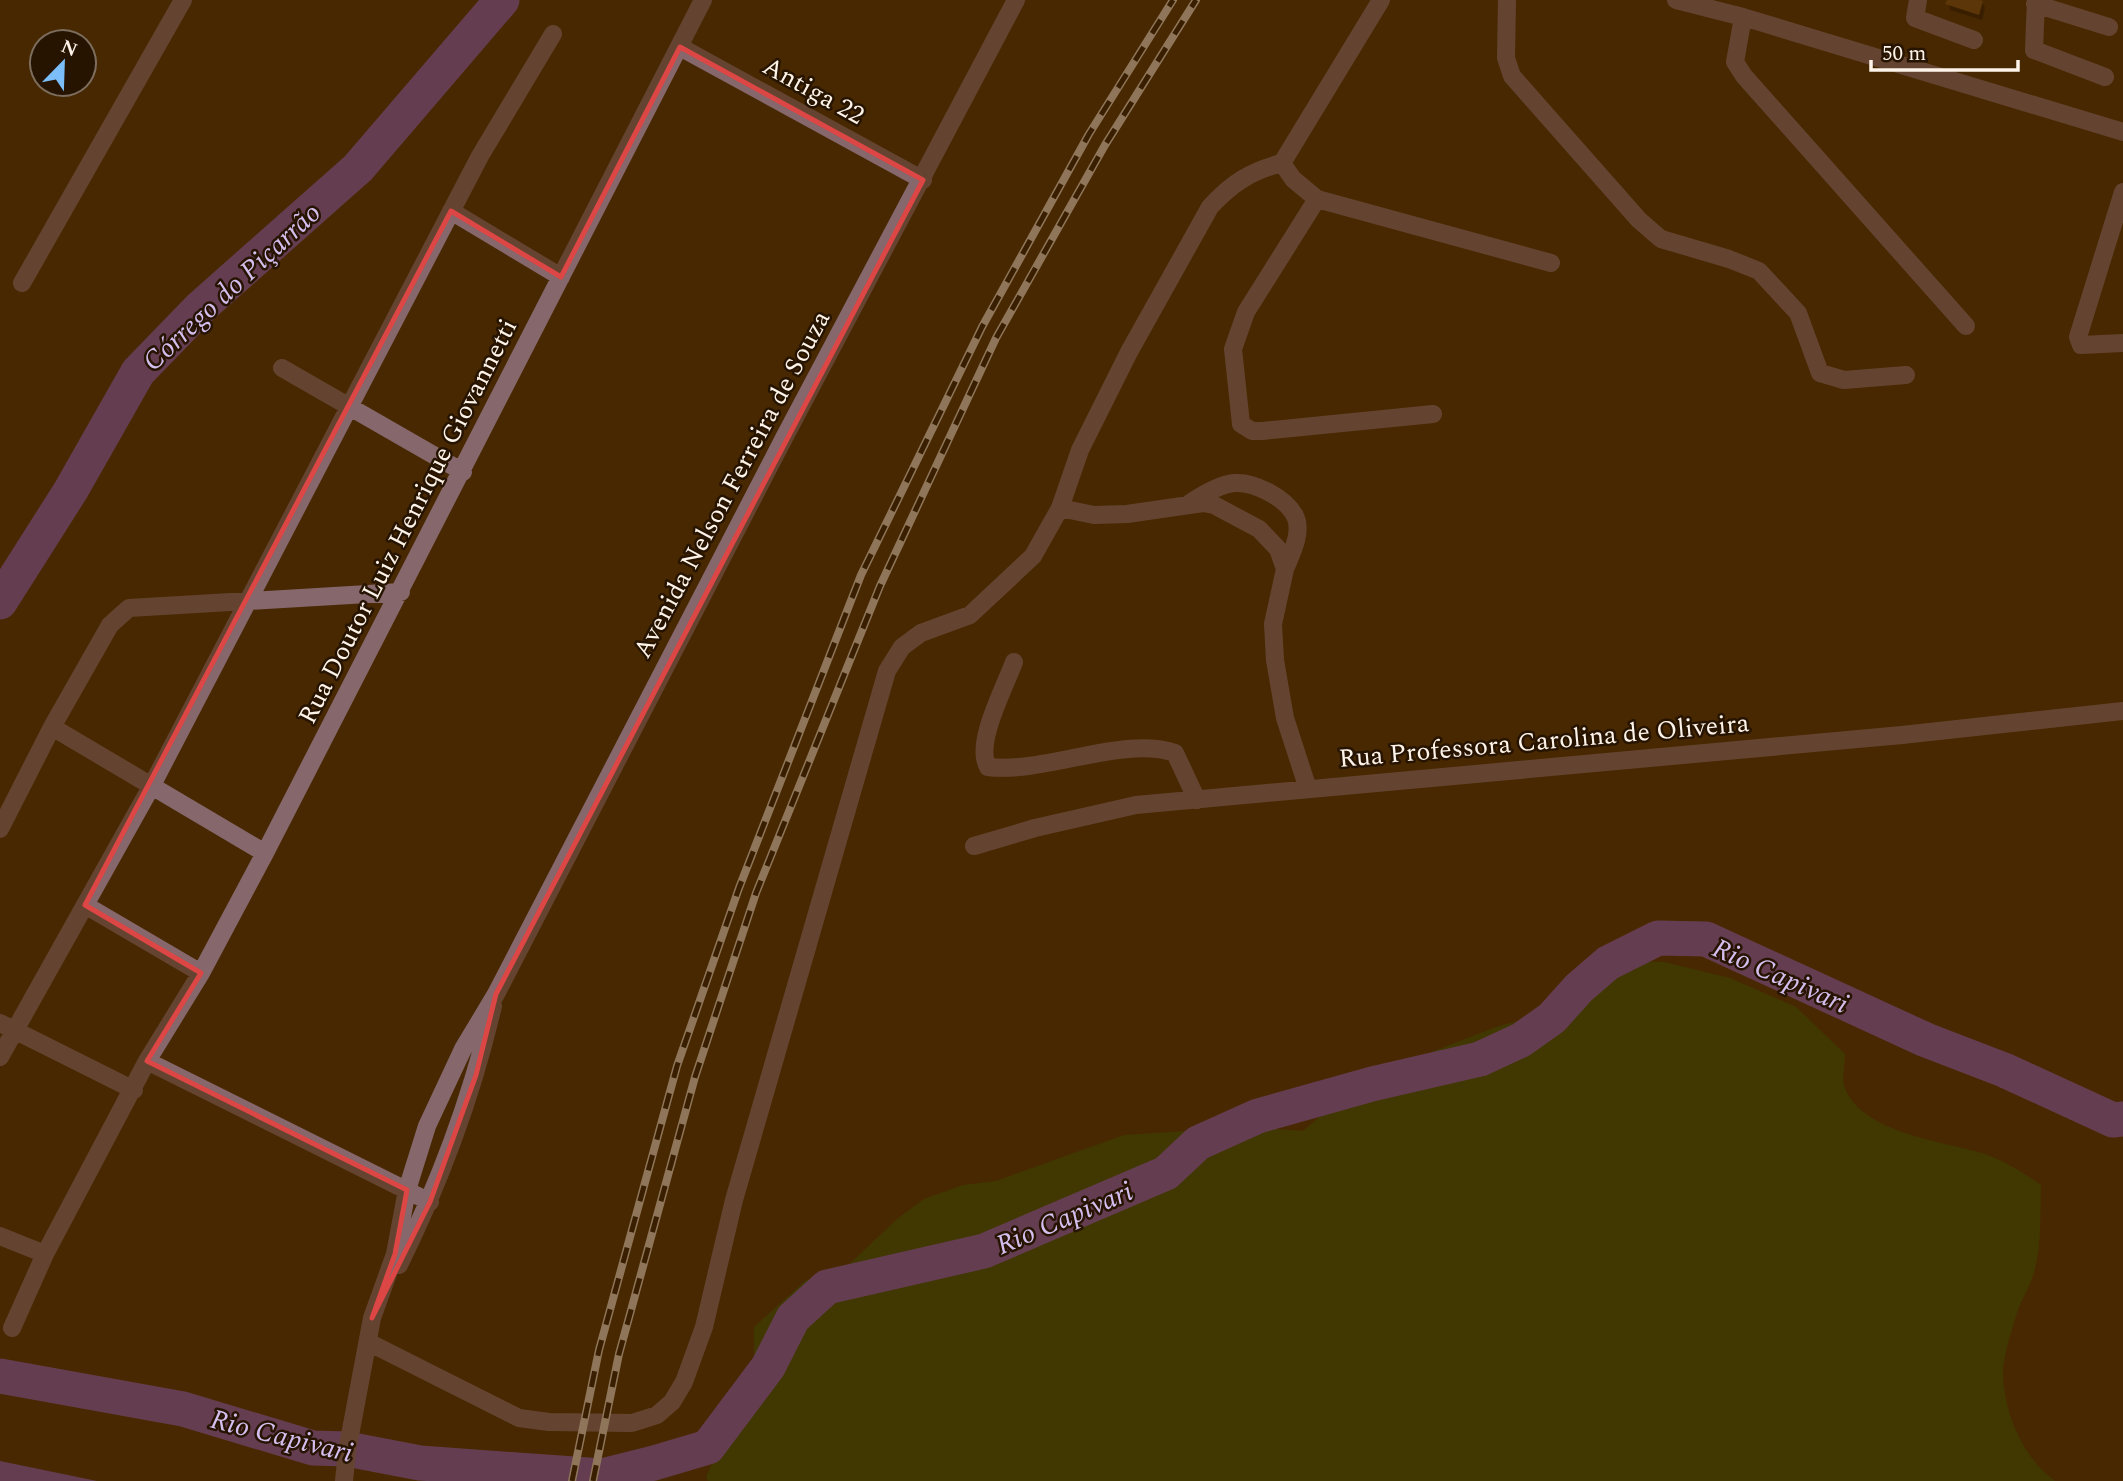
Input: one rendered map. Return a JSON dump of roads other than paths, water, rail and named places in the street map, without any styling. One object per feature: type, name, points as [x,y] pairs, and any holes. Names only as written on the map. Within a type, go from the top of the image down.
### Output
[{"type":"street","points":[[22,283],[183,0]]},
{"type":"street","name":"Rua Doutor Luiz Henrique Giovannetti","points":[[12,1328],[45,1254],[147,1061],[201,973],[401,592],[703,0]]},
{"type":"street","name":"Avenida Nelson Ferreira de Souza","points":[[344,1481],[359,1381],[372,1318],[395,1254],[407,1190],[427,1126],[463,1049],[496,995],[784,438],[1016,0]]},
{"type":"street","points":[[368,1342],[519,1418],[549,1422],[632,1423],[657,1415],[672,1402],[684,1381],[704,1327],[734,1200],[887,671],[902,646],[921,634],[970,615],[988,602],[1033,556],[1060,508],[1080,450],[1129,352],[1210,207],[1252,171],[1282,163],[1381,0]]},
{"type":"street","points":[[1507,0],[1506,58],[1512,76],[1639,220],[1661,239],[1759,271],[1798,313],[1821,373],[1844,380],[1906,375]]},
{"type":"street","points":[[1676,0],[1743,17],[2123,132]]},
{"type":"street","points":[[1918,0],[1914,18],[1975,40]]},
{"type":"street","points":[[2105,77],[2034,50],[2035,2],[2109,27]]},
{"type":"street","points":[[1743,17],[1735,62],[1744,76],[1966,326]]},
{"type":"street","points":[[0,1057],[7,1027],[85,905],[151,787],[451,211],[496,127],[553,34]]},
{"type":"street","name":"Antiga 22","points":[[680,47],[923,180]]},
{"type":"street","points":[[1282,163],[1293,178],[1317,199],[1551,263]]},
{"type":"street","points":[[2123,192],[2078,337],[2081,345],[2123,343]]},
{"type":"street","points":[[1317,199],[1246,312],[1238,332],[1233,349],[1241,424],[1252,431],[1433,414]]},
{"type":"street","points":[[451,211],[561,277]]},
{"type":"street","points":[[282,368],[463,472]]},
{"type":"street","points":[[1060,508],[1094,515],[1127,514],[1190,503],[1234,483],[1257,487],[1278,498],[1296,517],[1297,533],[1285,569],[1273,624],[1275,660],[1285,718],[1308,789]]},
{"type":"street","points":[[1190,503],[1214,505],[1259,529],[1278,549],[1285,569]]},
{"type":"street","points":[[0,829],[52,727],[110,625],[129,608],[248,598],[401,592]]},
{"type":"street","points":[[1014,662],[983,743],[984,759],[988,766],[1027,765],[1129,750],[1158,749],[1175,753],[1196,800]]},
{"type":"street","name":"Rua Professora Carolina de Oliveira","points":[[974,846],[1035,828],[1136,805],[2123,711]]},
{"type":"street","points":[[52,727],[265,853]]},
{"type":"street","points":[[85,905],[201,973]]},
{"type":"street","name":"Avenida Nelson Ferreira de Souza","points":[[372,1318],[430,1202],[476,1075],[496,995]]},
{"type":"street","points":[[7,1027],[134,1090]]},
{"type":"street","points":[[147,1061],[430,1202]]},
{"type":"street","points":[[0,1236],[45,1254]]},
{"type":"waterway","name":"Córrego do Piçarrão","points":[[0,602],[71,490],[138,372],[201,307],[358,168],[502,0]]},
{"type":"waterway","name":"Rio Capivari","points":[[0,1376],[183,1409],[313,1448],[347,1449],[420,1463],[602,1476],[654,1463],[708,1447],[768,1367],[793,1318],[827,1287],[984,1251],[1166,1173],[1198,1143],[1258,1116],[1372,1084],[1480,1059],[1521,1040],[1552,1018],[1579,988],[1608,963],[1658,938],[1706,939],[1926,1040],[2004,1070],[2113,1120],[2123,1119]]},
{"type":"railway","points":[[572,1481],[599,1350],[677,1066],[739,888],[861,575],[982,327],[1089,134],[1173,0]]},
{"type":"railway","points":[[593,1481],[619,1354],[695,1077],[756,893],[880,586],[996,338],[1105,145],[1196,0]]}]
